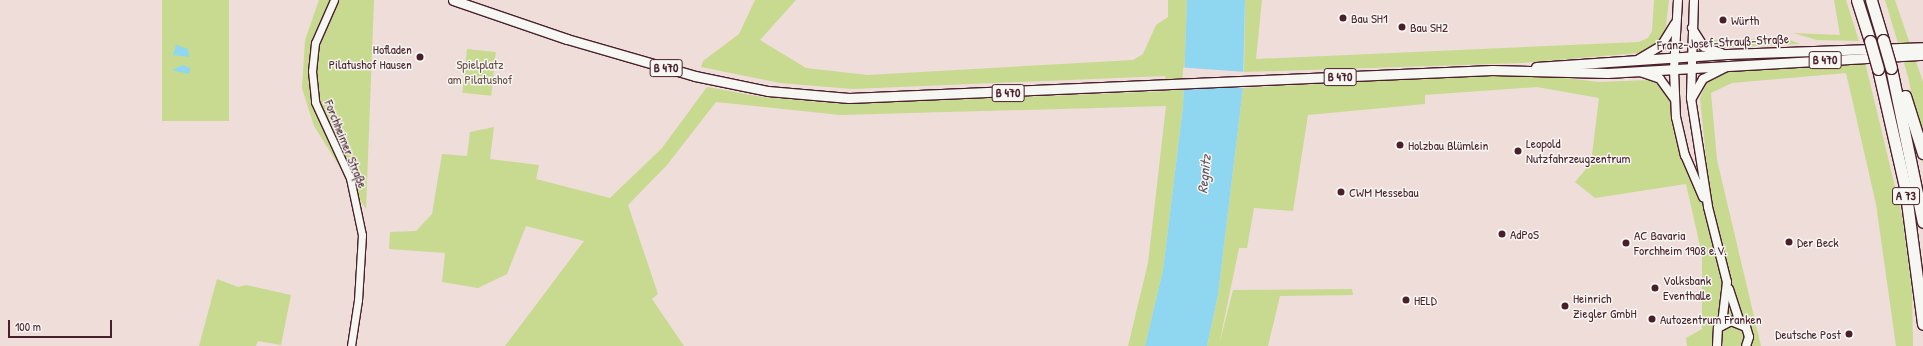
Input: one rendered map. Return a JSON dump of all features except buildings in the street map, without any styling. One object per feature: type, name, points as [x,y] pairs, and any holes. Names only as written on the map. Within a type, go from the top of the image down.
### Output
[{"type":"highway","name":"A 73","points":[[1857,0],[1878,69],[1905,187],[1923,324]]},
{"type":"highway","name":"A 73","points":[[1871,0],[1891,68],[1923,222]]},
{"type":"highway","points":[[1891,68],[1899,75],[1923,153]]},
{"type":"main road","name":"Franz-Josef-Strauß-Straße","points":[[453,0],[567,39],[695,76],[768,91],[849,98],[1492,70],[1525,69],[1640,72],[1690,70],[1923,55]]},
{"type":"main road","points":[[1678,0],[1674,70],[1675,101],[1679,135],[1708,207]]},
{"type":"main road","points":[[1694,0],[1690,56],[1691,98],[1708,207],[1727,282],[1740,323],[1749,334],[1746,346]]},
{"type":"main road","points":[[1638,59],[1662,46],[1676,21]]},
{"type":"main road","points":[[1692,26],[1704,47],[1727,54]]},
{"type":"main road","name":"Franz-Josef-Strauß-Straße","points":[[1525,69],[1690,56],[1923,47]]},
{"type":"main road","points":[[1691,98],[1703,79],[1727,68]]},
{"type":"main road","points":[[1640,72],[1660,79],[1675,101]]},
{"type":"main road","points":[[1717,346],[1715,334],[1722,324],[1727,282]]},
{"type":"main road","points":[[1722,324],[1740,323]]},
{"type":"street","name":"Forchheimer Straße","points":[[335,1],[315,43],[312,71],[315,102],[350,178],[362,235],[358,300],[351,346]]},
{"type":"green space","points":[[162,0],[229,0],[229,121],[162,121]]},
{"type":"green space","points":[[319,0],[374,0],[366,209],[314,126],[302,88],[305,40]]},
{"type":"green space","points":[[755,0],[796,0],[760,40],[806,68],[868,75],[1133,60],[1143,54],[1156,25],[1168,17],[1168,0],[1187,0],[1183,106],[1163,270],[1145,346],[1128,346],[1148,263],[1166,106],[840,115],[716,102],[667,165],[628,205],[658,294],[652,299],[684,346],[505,346],[584,241],[526,226],[507,274],[478,288],[442,282],[445,253],[389,249],[390,232],[416,231],[432,214],[442,154],[467,156],[470,132],[494,127],[490,159],[539,165],[536,179],[610,198],[662,148],[707,87],[763,97],[847,104],[1168,91],[1165,76],[852,89],[780,83],[701,67],[703,61],[739,34]]},
{"type":"green space","points":[[1245,0],[1262,0],[1256,59],[1639,42],[1648,38],[1652,31],[1654,0],[1669,0],[1665,34],[1653,47],[1638,53],[1522,63],[1244,72]]},
{"type":"green space","points":[[1834,0],[1846,0],[1859,41],[1817,40],[1793,33],[1840,35]]},
{"type":"green space","points":[[1885,0],[1895,0],[1923,82],[1923,164],[1909,80]]},
{"type":"green space","points":[[1785,38],[1800,44],[1716,48],[1705,43],[1708,40]]},
{"type":"green space","name":"Spielplatz am Pilatushof","points":[[467,49],[496,52],[491,96],[462,93]]},
{"type":"green space","points":[[1865,62],[1902,216],[1912,290],[1913,346],[1896,346],[1876,204],[1846,73],[1732,83],[1711,93],[1717,160],[1761,346],[1687,346],[1686,338],[1702,329],[1702,255],[1686,184],[1595,198],[1575,182],[1591,163],[1599,98],[1537,87],[1425,95],[1425,104],[1308,115],[1293,211],[1254,208],[1247,248],[1239,248],[1219,345],[1233,290],[1352,289],[1353,295],[1280,296],[1268,346],[1207,346],[1218,295],[1243,88],[1522,73],[1599,82],[1650,80],[1662,87],[1669,96],[1677,142],[1692,182],[1708,177],[1700,98],[1708,79],[1722,72]]},
{"type":"green space","points":[[217,279],[238,287],[246,285],[291,295],[281,345],[258,341],[256,346],[199,346]]},
{"type":"water","name":"Regnitz","points":[[1187,0],[1245,0],[1243,88],[1218,295],[1207,346],[1145,346],[1163,270],[1183,106]]},
{"type":"water","points":[[176,45],[188,49],[189,57],[173,55]]},
{"type":"water","points":[[183,65],[190,68],[189,74],[172,70]]},
{"type":"pier","points":[[1183,68],[1246,72],[1245,88],[1182,84]]},
{"type":"place","name":"Bau SH1","points":[[1343,18]]},
{"type":"place","name":"Würth","points":[[1723,20]]},
{"type":"place","name":"Bau SH2","points":[[1402,27]]},
{"type":"place","name":"Hofladen Pilatushof Hausen","points":[[420,57]]},
{"type":"place","name":"Holzbau Blümlein","points":[[1400,145]]},
{"type":"place","name":"Leopold Nutzfahrzeugzentrum","points":[[1518,151]]},
{"type":"place","name":"CWM Messebau","points":[[1341,192]]},
{"type":"place","name":"AdPoS","points":[[1502,234]]},
{"type":"place","name":"Der Beck","points":[[1789,242]]},
{"type":"place","name":"AC Bavaria Forchheim 1908 e.V.","points":[[1626,243]]},
{"type":"place","name":"Volksbank Eventhalle","points":[[1655,288]]},
{"type":"place","name":"HELD","points":[[1406,300]]},
{"type":"place","name":"Heinrich Ziegler GmbH","points":[[1565,306]]},
{"type":"place","name":"Autozentrum Franken","points":[[1652,319]]},
{"type":"place","name":"Deutsche Post","points":[[1849,334]]}]
